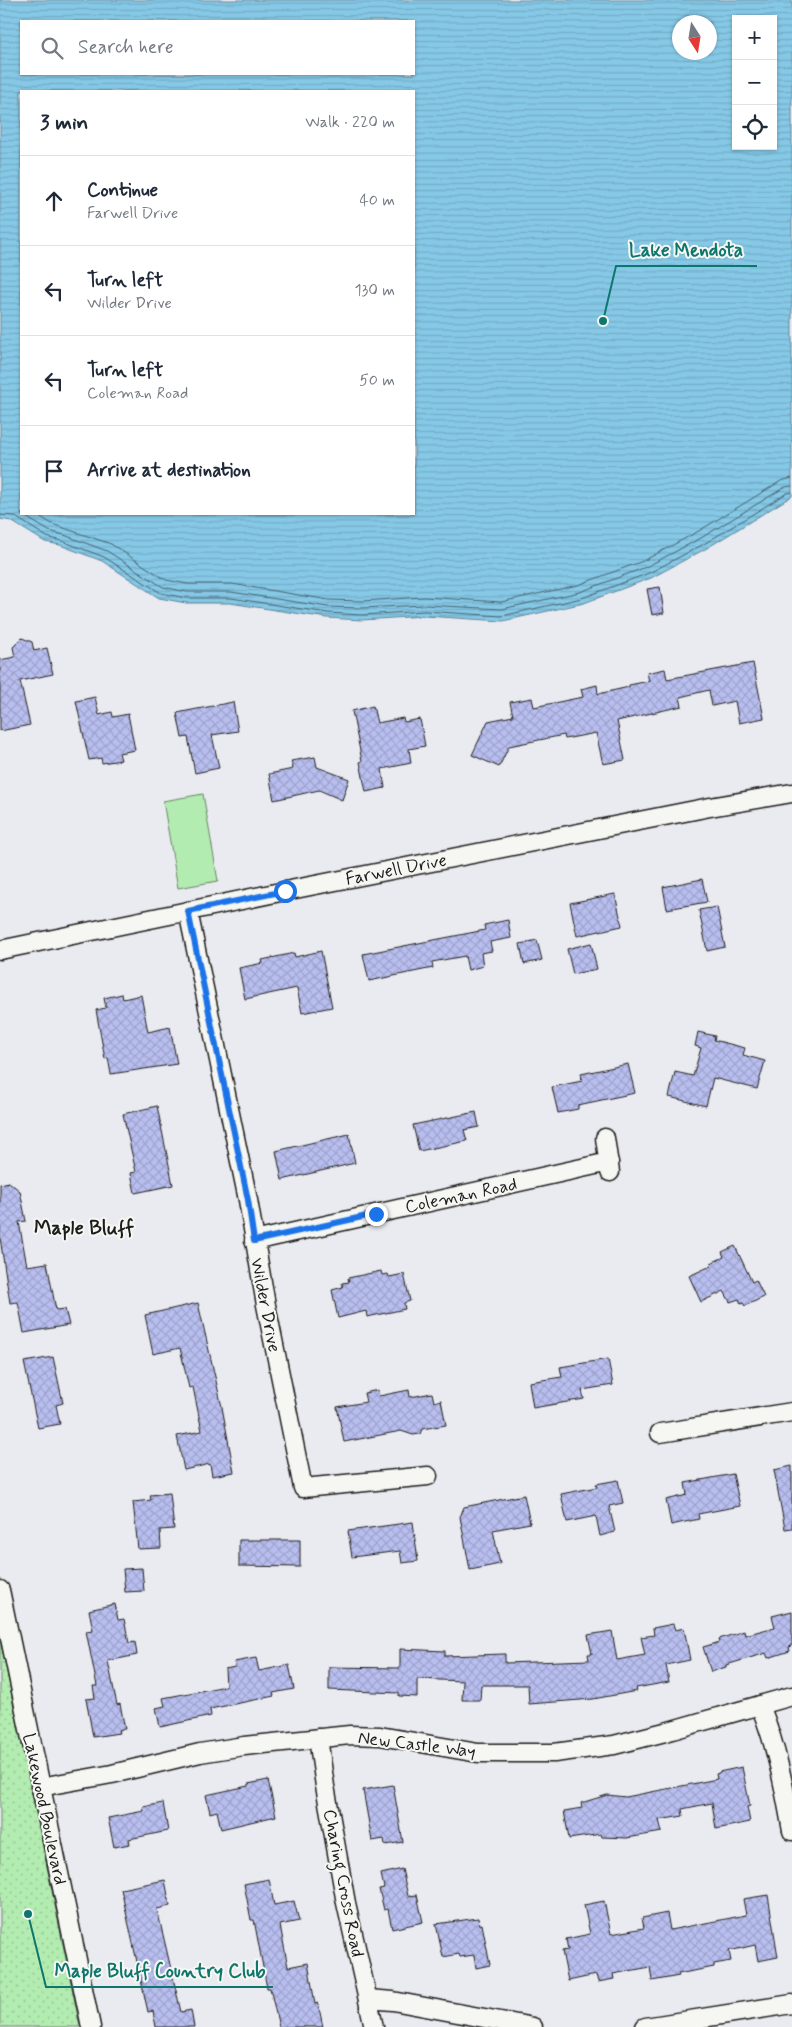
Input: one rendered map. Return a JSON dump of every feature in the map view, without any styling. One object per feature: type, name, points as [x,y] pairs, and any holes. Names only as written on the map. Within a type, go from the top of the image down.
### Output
[{"type":"street","name":"Farwell Drive","points":[[0,950],[636,821],[792,793]]},
{"type":"street","name":"Wilder Drive","points":[[188,911],[248,1200],[254,1241],[303,1488],[428,1476]]},
{"type":"street","name":"Coleman Road","points":[[254,1241],[609,1167],[605,1138]]},
{"type":"street","points":[[660,1433],[792,1412]]},
{"type":"street","name":"Lakewood Boulevard","points":[[0,1590],[91,2027]]},
{"type":"street","name":"New Castle Way","points":[[40,1787],[112,1774],[200,1753],[244,1746],[350,1735],[380,1736],[478,1753],[554,1753],[614,1745],[792,1696]]},
{"type":"street","points":[[760,1704],[772,1734],[780,1763],[792,1831]]},
{"type":"street","name":"Charing Cross Road","points":[[318,1738],[346,1904],[374,2027]]},
{"type":"street","points":[[368,1998],[532,2027]]},
{"type":"street","points":[[645,2027],[792,2004]]},
{"type":"green space","points":[[203,794],[218,881],[178,888],[163,801]]},
{"type":"green space","points":[[0,1638],[80,2027],[0,2027]]},
{"type":"water","points":[[0,0],[792,0],[792,496],[707,548],[651,578],[584,603],[503,621],[424,616],[362,620],[327,618],[230,603],[186,603],[159,598],[102,561],[60,545],[45,542],[11,521],[0,519]]},
{"type":"building","points":[[660,587],[664,613],[652,615],[647,589]]},
{"type":"building","points":[[22,638],[32,642],[34,651],[47,648],[53,674],[20,681],[30,725],[0,731],[0,660],[15,657],[13,647]]},
{"type":"building","points":[[753,663],[764,718],[739,723],[735,701],[712,706],[709,690],[680,697],[682,706],[617,721],[625,760],[603,764],[596,733],[565,739],[564,735],[509,746],[499,767],[472,755],[488,721],[513,716],[510,702],[532,698],[534,707],[583,697],[581,689],[597,685],[598,694],[629,687],[629,685],[649,681],[647,673],[665,669],[667,679]]},
{"type":"building","points":[[95,697],[99,715],[112,712],[113,717],[128,714],[135,750],[119,753],[121,760],[102,763],[101,758],[89,760],[76,701]]},
{"type":"building","points":[[233,702],[238,731],[212,735],[219,768],[195,773],[188,737],[182,738],[177,713]]},
{"type":"building","points":[[373,706],[377,723],[403,718],[404,722],[420,719],[425,746],[409,749],[411,763],[382,769],[385,788],[366,792],[352,711]]},
{"type":"building","points":[[315,757],[317,767],[349,779],[342,800],[319,790],[274,800],[269,774],[293,769],[291,761]]},
{"type":"building","points":[[702,879],[707,902],[667,909],[663,887]]},
{"type":"building","points":[[615,894],[622,926],[577,936],[570,903]]},
{"type":"building","points":[[717,907],[725,947],[707,951],[699,910]]},
{"type":"building","points":[[508,920],[511,938],[490,942],[492,951],[481,953],[483,966],[468,970],[465,956],[432,962],[433,968],[369,981],[363,954],[485,930],[484,925]]},
{"type":"building","points":[[537,940],[542,960],[524,964],[520,944]]},
{"type":"building","points":[[591,943],[597,969],[573,974],[567,949]]},
{"type":"building","points":[[321,951],[332,1007],[302,1013],[297,988],[245,999],[239,968],[263,963],[262,960],[294,953],[295,957]]},
{"type":"building","points":[[122,994],[123,999],[141,995],[148,1032],[170,1027],[177,1064],[111,1074],[108,1058],[105,1059],[96,1010],[106,1008],[104,998]]},
{"type":"building","points":[[698,1032],[715,1036],[714,1040],[745,1048],[743,1055],[765,1061],[757,1089],[713,1078],[706,1106],[669,1097],[675,1072],[693,1076],[701,1048],[695,1046]]},
{"type":"building","points":[[628,1064],[635,1093],[578,1105],[578,1109],[558,1113],[552,1087],[582,1081],[581,1074]]},
{"type":"building","points":[[157,1106],[173,1185],[135,1193],[131,1173],[136,1172],[123,1114]]},
{"type":"building","points":[[476,1112],[479,1127],[464,1130],[467,1141],[419,1151],[413,1125]]},
{"type":"building","points":[[349,1134],[355,1163],[282,1180],[276,1151]]},
{"type":"building","points":[[9,1182],[20,1191],[26,1221],[19,1222],[27,1266],[47,1263],[56,1310],[65,1309],[69,1325],[24,1333],[18,1302],[10,1303],[0,1238],[0,1184]]},
{"type":"building","points":[[735,1246],[752,1282],[756,1280],[764,1297],[745,1306],[743,1303],[741,1304],[739,1299],[730,1302],[724,1291],[701,1302],[689,1276],[713,1265],[711,1263],[724,1257],[722,1252]]},
{"type":"building","points":[[381,1271],[382,1275],[388,1274],[389,1277],[404,1274],[410,1301],[404,1303],[405,1309],[367,1317],[366,1311],[338,1318],[332,1290],[343,1287],[342,1283],[349,1282],[348,1278]]},
{"type":"building","points":[[198,1303],[222,1407],[234,1472],[212,1476],[210,1464],[184,1470],[177,1436],[202,1431],[193,1387],[189,1388],[180,1348],[153,1354],[145,1315]]},
{"type":"building","points":[[53,1357],[63,1403],[56,1405],[60,1424],[38,1428],[24,1362]]},
{"type":"building","points":[[608,1359],[613,1385],[582,1390],[584,1399],[533,1408],[529,1382],[562,1377],[560,1367]]},
{"type":"building","points":[[378,1390],[379,1396],[409,1390],[410,1397],[432,1393],[434,1402],[441,1400],[446,1425],[422,1429],[420,1434],[413,1435],[401,1431],[344,1442],[337,1407],[366,1402],[364,1393]]},
{"type":"building","points":[[792,1466],[792,1528],[785,1529],[774,1470]]},
{"type":"building","points":[[733,1474],[740,1506],[698,1514],[699,1519],[671,1525],[666,1500],[687,1495],[685,1483]]},
{"type":"building","points":[[618,1480],[623,1503],[609,1506],[615,1532],[600,1536],[596,1516],[567,1522],[561,1494],[597,1487],[596,1484]]},
{"type":"building","points":[[170,1493],[174,1529],[160,1530],[161,1548],[138,1549],[133,1502],[151,1500],[150,1495]]},
{"type":"building","points":[[524,1495],[530,1523],[493,1530],[500,1564],[470,1570],[460,1517],[464,1507]]},
{"type":"building","points":[[413,1522],[418,1561],[402,1563],[400,1551],[352,1557],[348,1531]]},
{"type":"building","points":[[239,1540],[300,1540],[300,1567],[239,1566]]},
{"type":"building","points":[[142,1568],[144,1591],[125,1592],[123,1569]]},
{"type":"building","points":[[115,1604],[118,1620],[124,1619],[129,1643],[135,1642],[137,1655],[108,1661],[117,1705],[120,1704],[125,1729],[118,1730],[119,1733],[93,1737],[86,1699],[95,1698],[93,1686],[97,1686],[86,1631],[93,1630],[89,1610]]},
{"type":"building","points":[[792,1611],[792,1646],[789,1647],[790,1651],[768,1658],[766,1653],[726,1665],[726,1667],[711,1672],[703,1647],[720,1642],[719,1639],[744,1631],[745,1635],[775,1627],[772,1616]]},
{"type":"building","points":[[673,1624],[675,1630],[684,1628],[690,1660],[666,1665],[669,1682],[636,1688],[637,1691],[593,1699],[529,1704],[528,1685],[481,1685],[480,1700],[462,1700],[463,1681],[417,1679],[417,1697],[399,1696],[399,1693],[329,1690],[329,1667],[400,1668],[400,1649],[445,1651],[445,1656],[505,1654],[505,1663],[589,1660],[588,1654],[592,1654],[588,1635],[612,1631],[617,1660],[645,1655],[641,1637],[654,1635],[653,1628]]},
{"type":"building","points":[[256,1658],[259,1671],[289,1665],[294,1689],[273,1693],[274,1696],[210,1709],[211,1716],[160,1727],[156,1708],[165,1706],[163,1698],[226,1686],[225,1669],[235,1667],[234,1662]]},
{"type":"building","points":[[742,1767],[750,1806],[747,1807],[750,1822],[716,1829],[712,1803],[682,1809],[683,1816],[659,1820],[662,1832],[627,1838],[602,1837],[601,1834],[569,1839],[564,1811],[582,1808],[581,1803],[607,1795],[626,1797],[717,1779],[716,1774],[719,1772]]},
{"type":"building","points":[[268,1780],[276,1816],[221,1829],[217,1811],[210,1813],[206,1795]]},
{"type":"building","points":[[393,1785],[403,1842],[385,1845],[384,1839],[372,1841],[363,1790]]},
{"type":"building","points":[[163,1803],[168,1831],[129,1839],[130,1844],[114,1847],[108,1818],[144,1811],[143,1807]]},
{"type":"building","points":[[402,1869],[408,1896],[417,1895],[423,1922],[392,1929],[388,1909],[384,1910],[379,1889],[384,1888],[381,1874]]},
{"type":"building","points":[[269,1879],[274,1905],[294,1901],[299,1921],[280,1925],[288,1967],[308,1963],[315,2004],[318,2003],[323,2027],[279,2027],[270,1988],[267,1988],[254,1920],[251,1920],[244,1884]]},
{"type":"building","points":[[165,1880],[170,1906],[157,1909],[181,2012],[191,2010],[194,2027],[156,2027],[153,2011],[148,2012],[121,1889]]},
{"type":"building","points":[[768,1895],[778,1957],[758,1961],[755,1945],[729,1951],[731,1961],[714,1964],[714,1967],[678,1974],[679,1976],[652,1981],[650,1967],[613,1974],[614,1979],[598,1982],[596,1975],[568,1981],[562,1951],[568,1950],[566,1939],[590,1934],[584,1905],[604,1901],[611,1934],[644,1928],[642,1918],[667,1913],[670,1930],[746,1915],[743,1899]]},
{"type":"building","points":[[478,1918],[479,1925],[482,1924],[490,1965],[476,1968],[474,1955],[460,1957],[459,1954],[443,1957],[436,1924]]},
{"type":"place","name":"Lake Mendota","points":[[603,321]]},
{"type":"place","name":"Maple Bluff Country Club","points":[[28,1914]]},
{"type":"district","name":"Maple Bluff","points":[[84,1227]]},
{"type":"route","points":[[285,891],[188,911],[248,1200],[254,1241],[376,1214]]}]
